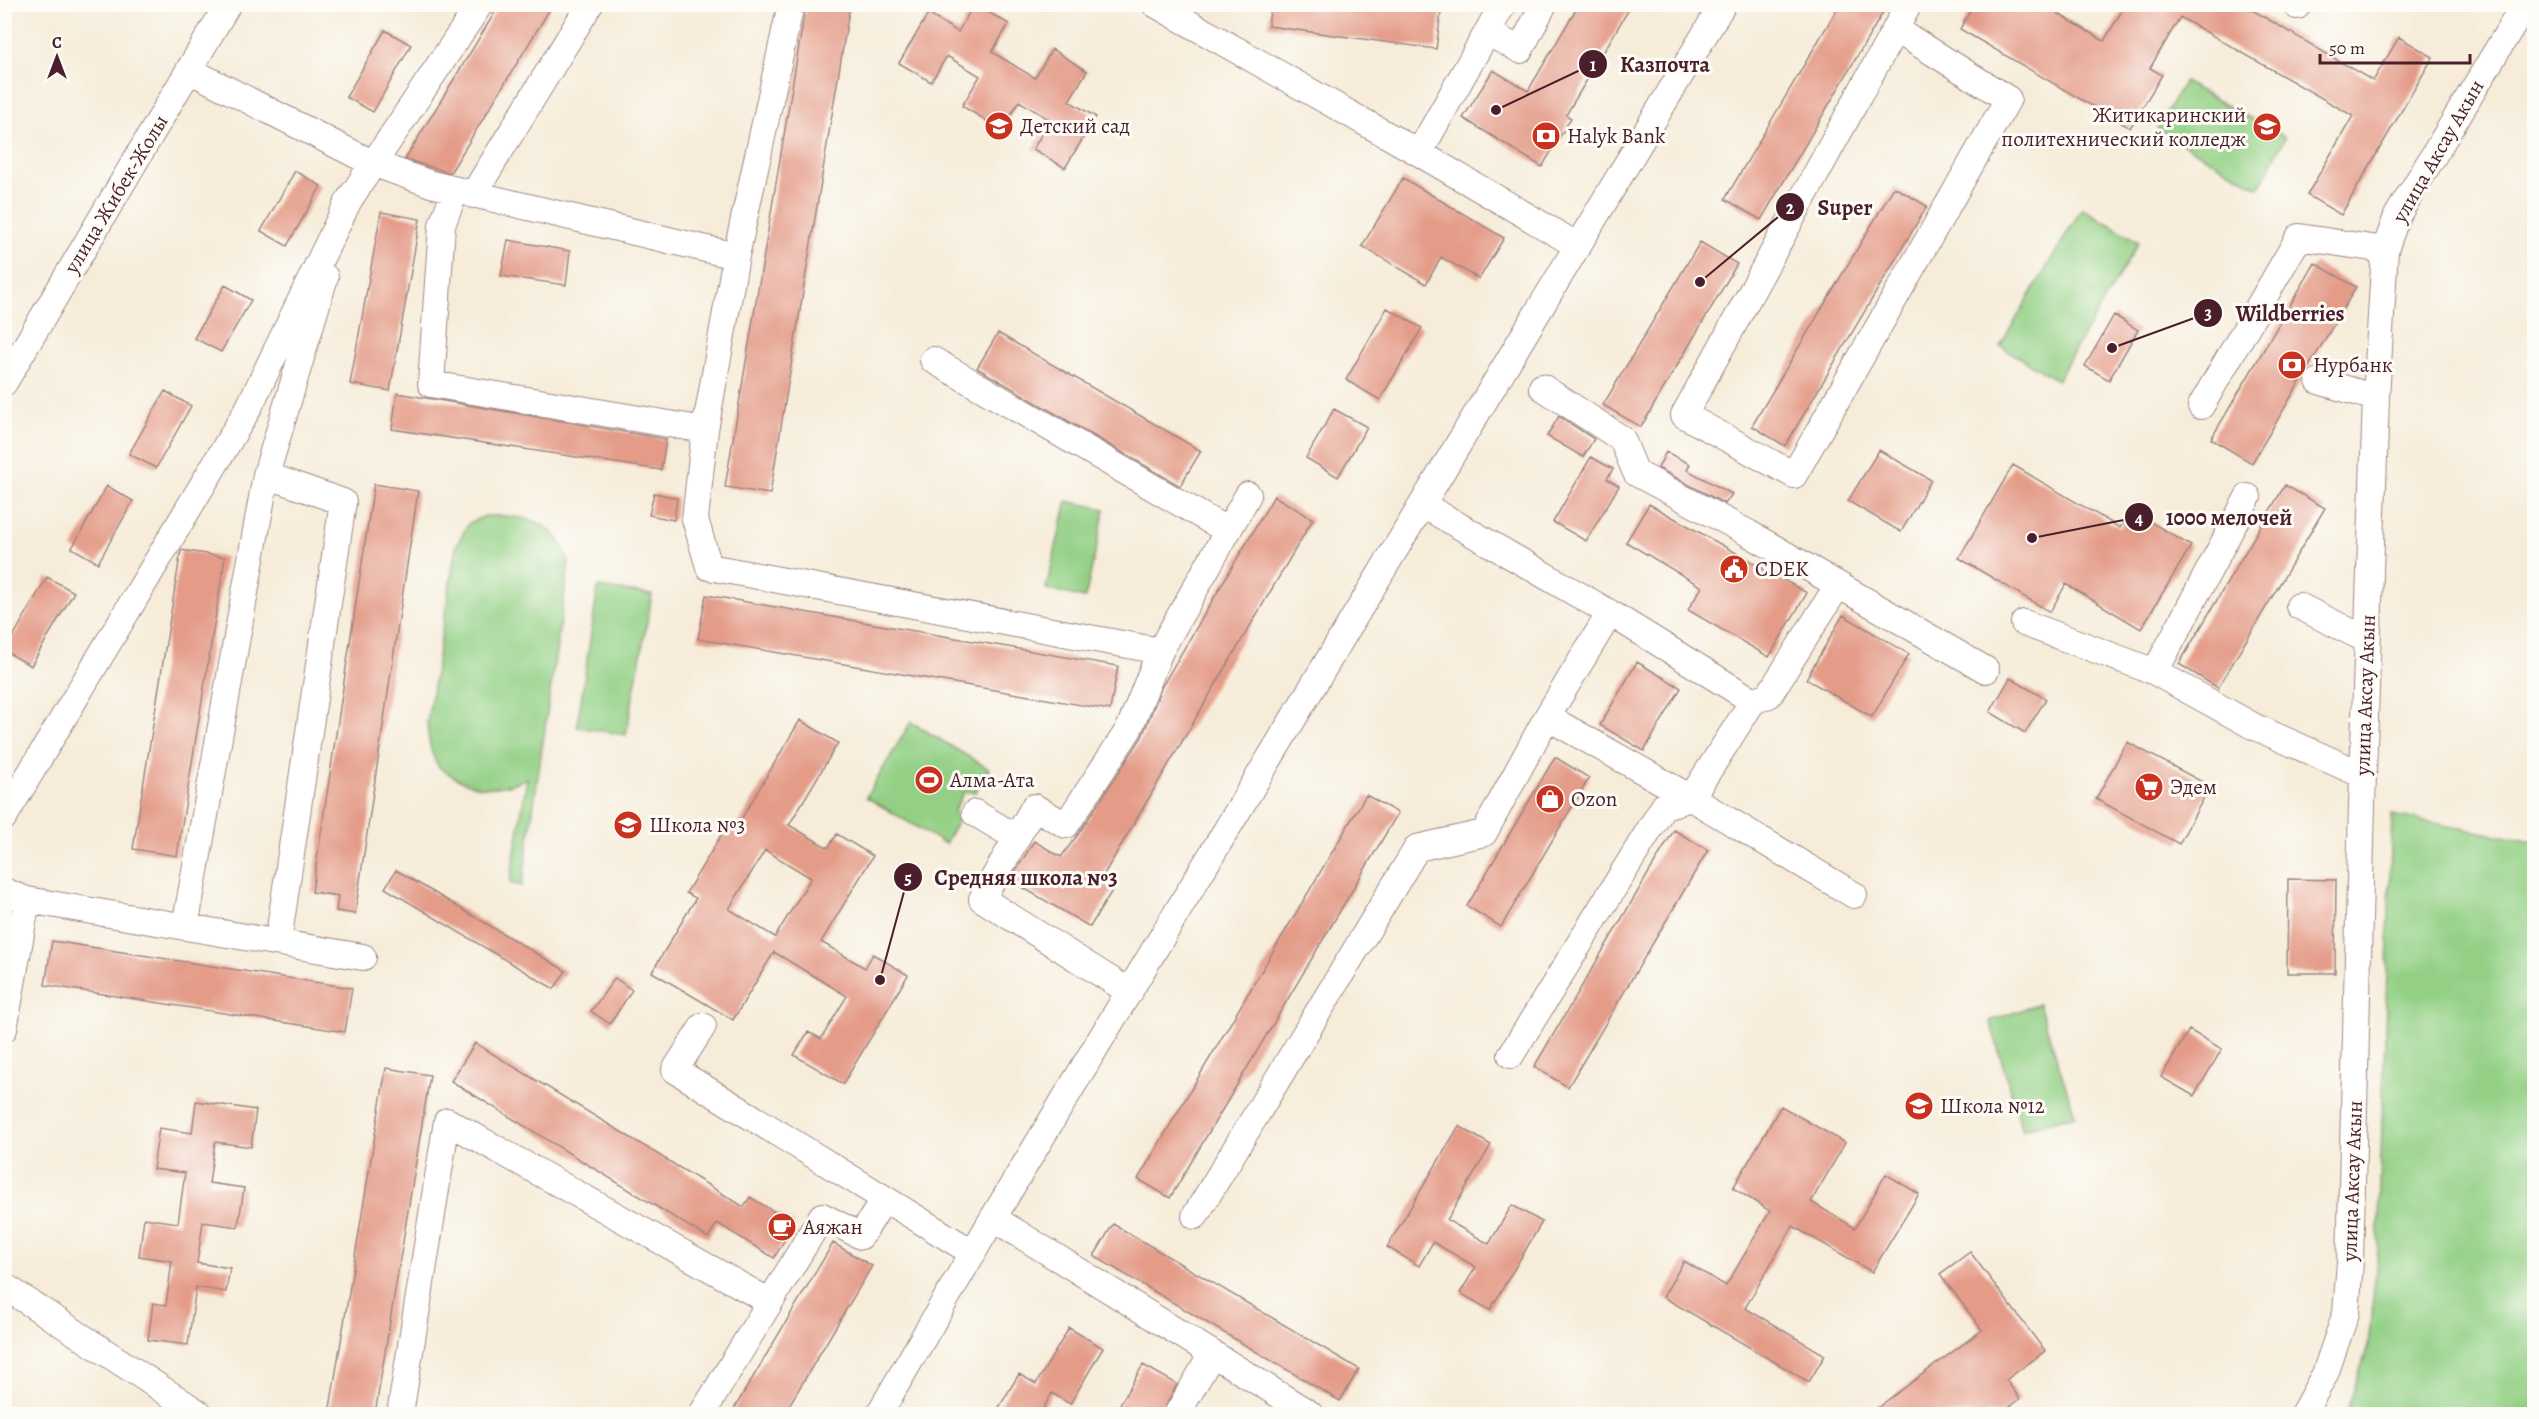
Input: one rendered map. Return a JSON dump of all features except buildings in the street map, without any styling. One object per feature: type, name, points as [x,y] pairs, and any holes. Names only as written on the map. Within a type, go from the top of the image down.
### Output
[{"type":"street","name":"улица Жибек-Жолы","points":[[4,383],[228,4]]},
{"type":"street","points":[[4,817],[248,409],[349,200],[480,4]]},
{"type":"street","points":[[590,4],[442,225],[431,384],[705,430]]},
{"type":"street","points":[[791,4],[736,256],[705,430],[695,519],[710,567],[1161,651]]},
{"type":"street","points":[[1155,4],[1578,246]]},
{"type":"street","points":[[1419,153],[1503,4]]},
{"type":"street","points":[[1488,32],[1520,51],[1544,4]]},
{"type":"street","points":[[879,1414],[972,1253],[1723,4]]},
{"type":"street","points":[[1895,29],[2008,99],[1794,475],[1684,415],[1895,29],[1909,4]]},
{"type":"street","name":"улица Аксау Акын","points":[[2303,1414],[2325,1374],[2346,1313],[2348,1293],[2367,640],[2376,398],[2385,250],[2397,216],[2525,4]]},
{"type":"street","points":[[189,70],[372,163],[464,193],[736,256]]},
{"type":"street","points":[[185,927],[266,475],[349,200]]},
{"type":"street","points":[[2201,406],[2299,237],[2385,250]]},
{"type":"street","points":[[933,360],[1228,531]]},
{"type":"street","points":[[2319,381],[2376,398]]},
{"type":"street","points":[[1542,387],[1622,439],[1636,473],[1986,670]]},
{"type":"street","points":[[266,475],[343,502],[278,942]]},
{"type":"street","points":[[1130,992],[982,899],[1034,807],[1066,825],[1129,729],[1161,651],[1248,495]]},
{"type":"street","points":[[2156,672],[2248,497]]},
{"type":"street","points":[[1423,505],[1610,613],[1753,701]]},
{"type":"street","points":[[1511,1055],[1664,806],[1691,798],[1753,701],[1769,695],[1838,585]]},
{"type":"street","points":[[2299,606],[2367,640]]},
{"type":"street","points":[[1195,1216],[1417,848],[1484,833],[1547,717],[1610,613]]},
{"type":"street","points":[[2024,623],[2156,672],[2253,726],[2363,775]]},
{"type":"street","points":[[1547,717],[1691,798],[1854,895]]},
{"type":"street","points":[[975,813],[1017,838]]},
{"type":"street","points":[[4,1029],[16,896],[363,957]]},
{"type":"street","points":[[703,1026],[675,1070],[972,1253]]},
{"type":"street","points":[[400,1414],[447,1121],[770,1302]]},
{"type":"street","points":[[702,1414],[822,1216],[861,1236],[885,1199]]},
{"type":"street","points":[[993,1218],[1308,1414]]},
{"type":"street","points":[[4,1286],[200,1414]]},
{"type":"street","points":[[1177,1414],[1212,1354]]},
{"type":"green space","points":[[2184,82],[2285,137],[2259,188],[2157,129]]},
{"type":"green space","points":[[2082,208],[2139,242],[2057,380],[2000,346]]},
{"type":"green space","points":[[1067,501],[1105,509],[1085,598],[1046,589]]},
{"type":"green space","points":[[485,516],[513,516],[537,522],[556,537],[569,562],[522,886],[510,883],[527,778],[507,785],[487,788],[467,784],[437,764],[431,750],[427,728],[456,546],[469,523]]},
{"type":"green space","points":[[598,587],[652,595],[626,735],[577,727]]},
{"type":"green space","name":"Алма-Ата","points":[[911,722],[989,769],[975,792],[964,792],[954,811],[958,820],[945,844],[866,797]]},
{"type":"green space","points":[[2392,815],[2534,842],[2534,1414],[2346,1414],[2368,1346],[2378,1249]]},
{"type":"green space","points":[[2039,1004],[2075,1115],[2022,1130],[1990,1021]]},
{"type":"place","name":"Казпочта","points":[[1496,110]]},
{"type":"place","name":"Детский сад","points":[[999,126]]},
{"type":"place","name":"Житикаринский политехнический колледж","points":[[2267,127]]},
{"type":"place","name":"Halyk Bank","points":[[1546,136]]},
{"type":"place","name":"Super","points":[[1700,282]]},
{"type":"place","name":"Wildberries","points":[[2112,348]]},
{"type":"place","name":"Нурбанк","points":[[2292,365]]},
{"type":"place","name":"1000 мелочей","points":[[2032,538]]},
{"type":"place","name":"CDEK","points":[[1734,569]]},
{"type":"place","name":"Алма-Ата","points":[[929,780]]},
{"type":"place","name":"Эдем","points":[[2149,787]]},
{"type":"place","name":"Ozon","points":[[1550,799]]},
{"type":"place","name":"Школа №3","points":[[628,825]]},
{"type":"place","name":"Средняя школа №3","points":[[880,980]]},
{"type":"place","name":"Школа №12","points":[[1919,1106]]},
{"type":"place","name":"Аяжан","points":[[782,1227]]}]
